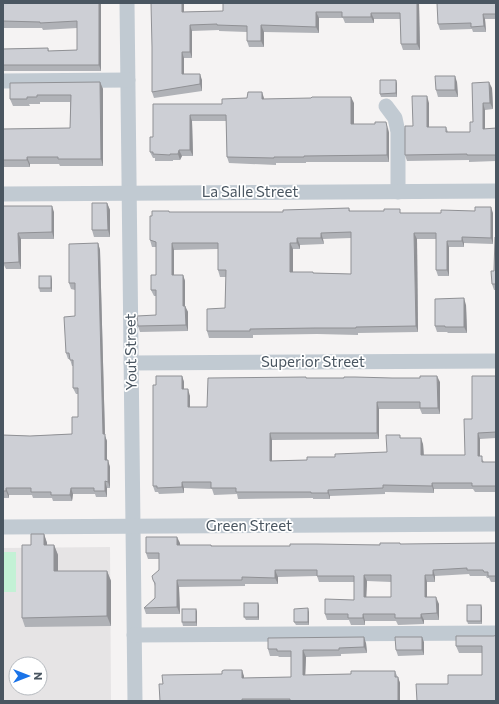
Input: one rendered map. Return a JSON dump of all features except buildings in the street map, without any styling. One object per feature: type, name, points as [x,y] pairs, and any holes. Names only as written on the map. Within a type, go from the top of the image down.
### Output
[{"type":"street","name":"Yout Street","points":[[127,3],[135,701]]},
{"type":"street","points":[[3,81],[128,80]]},
{"type":"street","points":[[386,106],[395,118],[398,132],[398,192]]},
{"type":"street","name":"La Salle Street","points":[[3,194],[496,191]]},
{"type":"street","name":"Superior Street","points":[[131,363],[496,361]]},
{"type":"street","name":"Green Street","points":[[3,527],[496,524]]},
{"type":"street","points":[[134,635],[496,633]]},
{"type":"shaded area","points":[[110,547],[111,701],[3,701],[3,548]]},
{"type":"green space","points":[[3,552],[16,552],[16,592],[3,592]]}]
